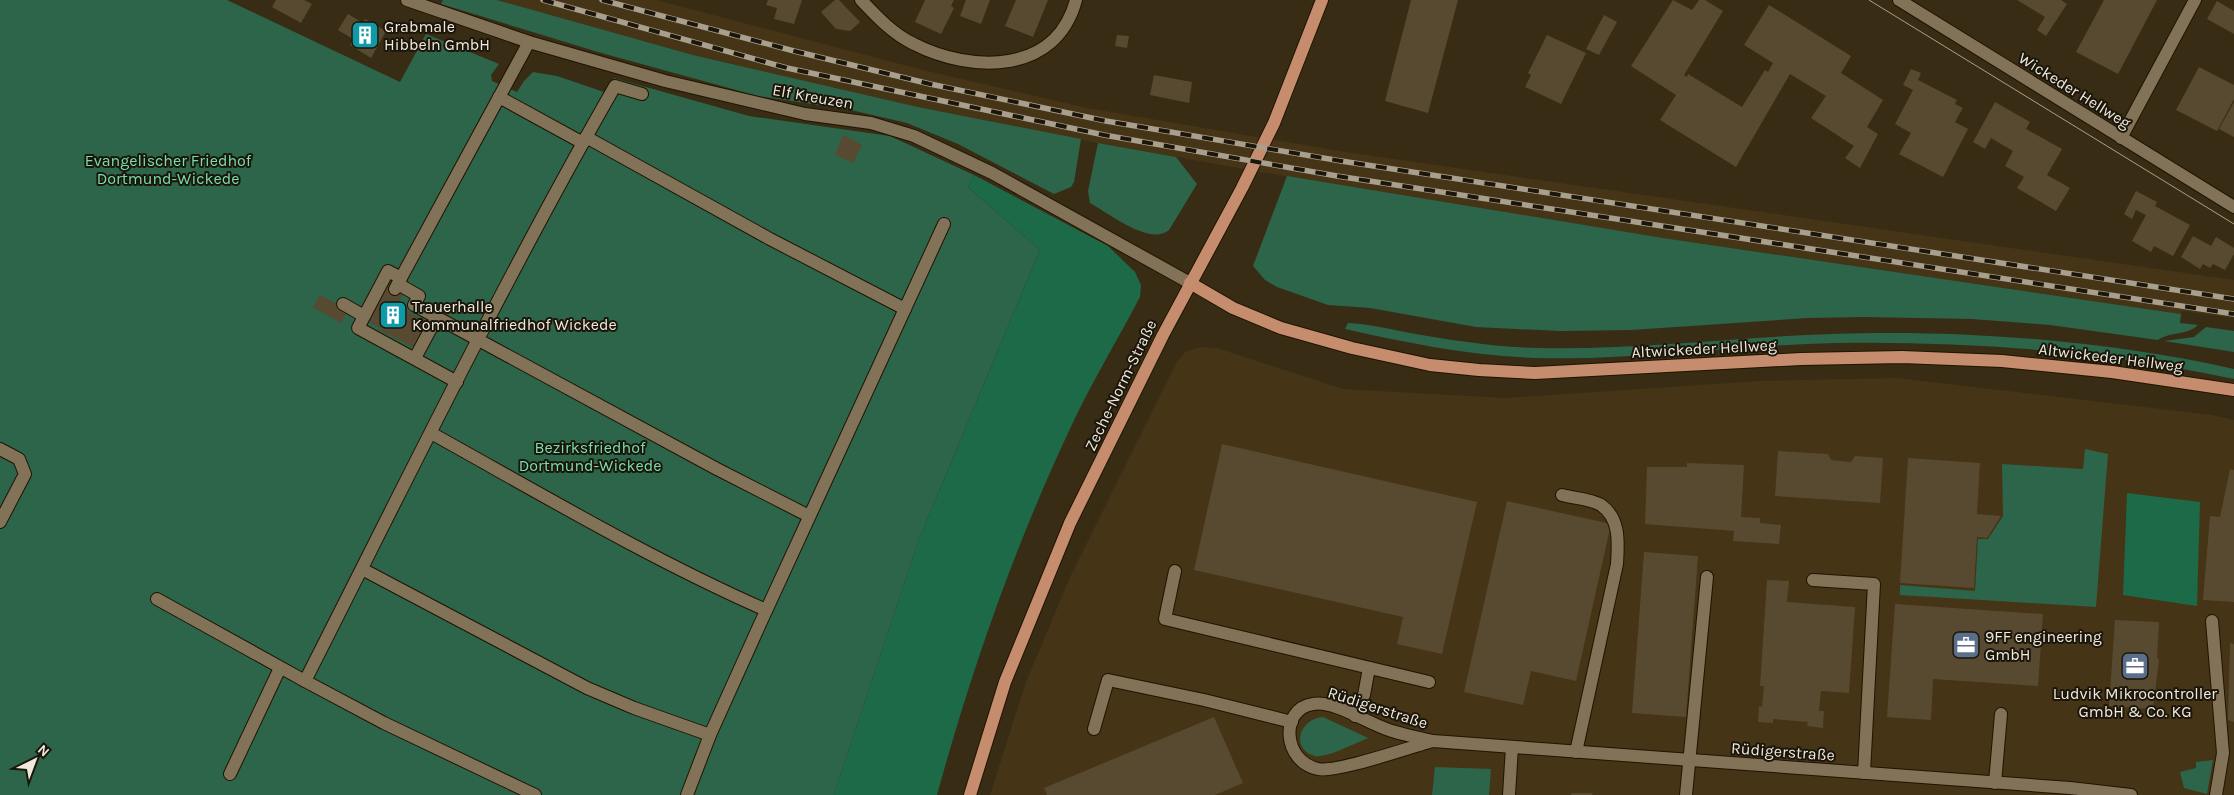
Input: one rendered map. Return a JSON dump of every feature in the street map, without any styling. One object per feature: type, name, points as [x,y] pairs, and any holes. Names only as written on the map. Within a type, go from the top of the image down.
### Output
[{"type":"main road","name":"Zeche-Norm-Straße","points":[[970,795],[1005,682],[1070,523],[1190,283],[1242,188],[1274,123],[1322,0]]},
{"type":"main road","name":"Altwickeder Hellweg","points":[[1190,283],[1233,308],[1281,328],[1352,348],[1430,365],[1459,368],[1535,373],[1801,358],[1902,357],[2002,361],[2076,368],[2234,390]]},
{"type":"street","name":"Elf Kreuzen","points":[[407,0],[529,42],[636,73],[804,114],[871,123],[914,136],[992,173],[1190,283]]},
{"type":"street","points":[[861,0],[880,21],[914,44],[948,58],[985,64],[1021,59],[1052,42],[1072,17],[1076,0]]},
{"type":"street","name":"Wickeder Hellweg","points":[[1899,0],[2234,207]]},
{"type":"street","points":[[2121,138],[2195,0]]},
{"type":"street","points":[[398,284],[529,42]]},
{"type":"street","points":[[628,90],[636,73]]},
{"type":"street","points":[[305,681],[479,339],[584,140],[615,86],[642,94]]},
{"type":"street","points":[[499,97],[905,309]]},
{"type":"street","points":[[687,795],[710,735],[766,610],[944,224]]},
{"type":"street","points":[[457,382],[358,328],[388,270],[398,284],[419,296],[414,305],[716,469],[809,516]]},
{"type":"street","points":[[343,304],[364,316]]},
{"type":"street","points":[[415,358],[437,317]]},
{"type":"street","points":[[431,433],[623,540],[766,610]]},
{"type":"street","points":[[0,449],[19,459],[25,474],[0,522]]},
{"type":"street","points":[[1562,495],[1600,505],[1616,525],[1619,536],[1617,564],[1576,752]]},
{"type":"street","points":[[362,569],[587,688],[634,708],[710,735]]},
{"type":"street","points":[[1175,571],[1165,619],[1429,682]]},
{"type":"street","points":[[1686,795],[1707,577]]},
{"type":"street","points":[[1813,580],[1874,584],[1864,773]]},
{"type":"street","points":[[157,598],[280,668],[464,763],[535,795]]},
{"type":"street","points":[[2212,621],[2223,753],[2216,795]]},
{"type":"street","points":[[230,774],[280,668]]},
{"type":"street","points":[[1355,716],[1364,694],[1368,668]]},
{"type":"street","points":[[1094,730],[1108,680],[1204,700],[1292,722]]},
{"type":"street","name":"Rüdigerstraße","points":[[1433,741],[1339,768],[1318,770],[1302,762],[1292,750],[1288,733],[1300,709],[1313,704],[1333,706],[1392,731],[1433,741],[2131,795]]},
{"type":"street","points":[[1995,783],[2001,714]]},
{"type":"street","points":[[1509,795],[1512,747]]},
{"type":"shaded area","points":[[497,0],[656,0],[927,71],[1087,108],[1346,152],[2234,280],[2234,318],[2182,311],[2181,314],[1663,238],[1340,186],[1098,143],[918,107],[693,55]]},
{"type":"shaded area","points":[[1201,347],[1217,348],[1343,389],[1505,398],[1759,381],[1897,378],[2212,415],[2234,420],[2234,795],[990,795],[1026,682],[1070,577],[1177,362],[1185,352]]},
{"type":"green space","name":"Bezirksfriedhof Dortmund-Wickede","points":[[0,0],[227,0],[400,82],[426,34],[499,64],[491,75],[492,81],[517,92],[533,72],[557,76],[604,92],[614,78],[749,116],[890,136],[974,175],[968,187],[1040,250],[920,537],[834,795],[0,795]]},
{"type":"green space","points":[[443,0],[497,0],[693,55],[918,107],[1081,139],[1074,182],[1071,187],[1054,194],[958,144],[907,123],[851,110],[758,96],[598,52],[441,4]]},
{"type":"green space","points":[[1098,143],[1176,157],[1197,184],[1169,230],[1161,234],[1141,231],[1119,221],[1090,203],[1088,191]]},
{"type":"green space","points":[[974,175],[1108,246],[1135,272],[1141,285],[1140,297],[1077,414],[1030,520],[979,656],[937,795],[834,795],[920,537],[1040,250],[968,187]]},
{"type":"green space","points":[[1287,176],[1663,238],[2181,314],[2180,323],[2198,325],[2189,331],[2168,335],[2158,340],[2050,325],[1972,319],[1864,317],[1808,318],[1631,330],[1560,331],[1476,327],[1370,308],[1328,305],[1277,287],[1265,280],[1253,266]]},
{"type":"green space","points":[[1348,323],[1370,325],[1472,343],[1538,348],[1612,347],[1833,334],[1932,333],[1983,335],[2086,344],[2186,359],[2234,369],[2234,379],[2136,361],[2086,355],[1986,346],[1936,344],[1799,344],[1611,357],[1512,357],[1464,352],[1392,339],[1345,329]]},
{"type":"green space","points":[[2206,327],[2234,331],[2234,352],[2164,341],[2194,337]]},
{"type":"green space","points":[[2085,449],[2108,454],[2096,607],[1900,595],[1900,585],[1975,591],[1978,539],[1988,539],[2003,516],[2002,464],[2083,469]]},
{"type":"green space","points":[[2127,493],[2200,502],[2197,606],[2123,595]]},
{"type":"green space","points":[[1323,717],[1368,738],[1327,755],[1315,756],[1307,753],[1300,742],[1303,729],[1314,719]]},
{"type":"green space","points":[[2213,760],[2207,794],[2184,788],[2180,772],[2196,768],[2196,762]]},
{"type":"green space","points":[[1435,767],[1491,769],[1489,795],[1432,795]]},
{"type":"building","points":[[276,0],[304,0],[312,4],[301,23],[272,7]]},
{"type":"building","points":[[768,0],[802,0],[794,24],[774,19],[777,8],[766,5]]},
{"type":"building","points":[[835,0],[839,0],[860,22],[850,31],[836,29],[821,12]]},
{"type":"building","points":[[925,0],[954,0],[951,6],[954,8],[941,34],[915,22]]},
{"type":"building","points":[[966,0],[990,0],[981,24],[960,16]]},
{"type":"building","points":[[1016,0],[1048,0],[1033,37],[1005,26]]},
{"type":"building","points":[[1411,0],[1458,0],[1428,113],[1385,101]]},
{"type":"building","points":[[1673,0],[1692,10],[1699,0],[1705,0],[1723,11],[1684,75],[1687,77],[1688,74],[1742,107],[1765,70],[1768,72],[1773,63],[1744,45],[1769,5],[1851,56],[1841,73],[1883,100],[1867,127],[1878,134],[1860,168],[1845,158],[1854,146],[1811,118],[1826,96],[1790,74],[1736,167],[1660,120],[1676,95],[1631,66]]},
{"type":"building","points":[[2017,0],[2061,0],[2067,4],[2046,36],[2037,30],[2045,17]]},
{"type":"building","points":[[2104,0],[2157,0],[2118,74],[2076,52]]},
{"type":"building","points":[[2217,1],[2234,11],[2234,34],[2207,19]]},
{"type":"building","name":"Grabmale Hibbeln GmbH","points":[[348,14],[363,23],[365,19],[386,31],[371,58],[350,45],[353,39],[338,30]]},
{"type":"building","points":[[1604,15],[1617,22],[1599,55],[1586,49]]},
{"type":"building","points":[[1117,35],[1129,36],[1127,48],[1115,46]]},
{"type":"building","points":[[1547,35],[1586,53],[1561,104],[1525,87],[1531,75],[1528,73]]},
{"type":"building","points":[[2199,67],[2234,85],[2234,99],[2217,131],[2176,110]]},
{"type":"building","points":[[1911,69],[1921,73],[1918,80],[1957,100],[1955,104],[1963,108],[1955,122],[1968,129],[1943,177],[1899,154],[1911,133],[1895,124],[1913,90],[1903,85]]},
{"type":"building","points":[[1154,75],[1192,82],[1189,103],[1150,95]]},
{"type":"building","points":[[1995,102],[2030,122],[2026,129],[2062,149],[2047,175],[2070,188],[2056,211],[2017,188],[2024,177],[2005,166],[2013,151],[1991,138],[1985,149],[1973,142]]},
{"type":"building","points":[[2234,102],[2234,137],[2219,129]]},
{"type":"building","points":[[843,135],[862,145],[853,163],[835,155]]},
{"type":"building","points":[[2136,191],[2157,202],[2155,206],[2190,225],[2173,256],[2154,246],[2151,252],[2132,241],[2146,215],[2136,210],[2132,219],[2124,214]]},
{"type":"building","points":[[2193,236],[2211,246],[2216,237],[2234,248],[2234,254],[2225,270],[2213,264],[2210,268],[2203,264],[2200,269],[2181,257]]},
{"type":"building","name":"Trauerhalle Kommunalfriedhof Wickede","points":[[386,285],[403,294],[397,306],[427,322],[413,347],[379,330],[380,328],[369,322],[373,316],[370,315]]},
{"type":"building","points":[[320,295],[348,310],[341,323],[313,307]]},
{"type":"building","points":[[1222,444],[1477,502],[1442,654],[1397,644],[1403,617],[1194,570]]},
{"type":"building","points":[[1778,451],[1828,454],[1831,460],[1851,462],[1855,456],[1883,458],[1880,503],[1775,496]]},
{"type":"building","points":[[1908,458],[1980,463],[1977,514],[2001,516],[1987,538],[1977,537],[1974,588],[1900,583]]},
{"type":"building","points":[[1687,463],[1744,465],[1741,517],[1760,518],[1760,523],[1781,525],[1779,544],[1733,541],[1734,531],[1645,524],[1647,467],[1687,467]]},
{"type":"building","points":[[2230,469],[2234,470],[2234,602],[2203,600],[2210,516],[2220,517]]},
{"type":"building","points":[[1507,501],[1611,524],[1576,681],[1531,671],[1523,705],[1464,692]]},
{"type":"building","points":[[1644,552],[1698,556],[1686,717],[1632,713]]},
{"type":"building","points":[[1767,580],[1789,581],[1787,602],[1855,607],[1849,693],[1821,691],[1819,711],[1824,711],[1823,728],[1807,726],[1808,722],[1773,719],[1773,723],[1758,722],[1759,706],[1762,707],[1764,686],[1760,686]]},
{"type":"building","name":"9FF engineering GmbH","points":[[1895,604],[2043,614],[2038,686],[1933,679],[1931,720],[1887,717]]},
{"type":"building","name":"Ludvik Mikrocontroller GmbH & Co. KG","points":[[2115,620],[2159,622],[2157,658],[2159,659],[2153,709],[2109,706]]},
{"type":"building","points":[[2230,643],[2234,644],[2234,722],[2228,720]]},
{"type":"building","points":[[1214,717],[1243,783],[1215,795],[1047,795],[1044,788]]},
{"type":"building","points":[[1571,793],[1593,793],[1592,795],[1571,795]]},
{"type":"tram line","points":[[1869,0],[2234,224]]},
{"type":"railway","points":[[543,0],[787,68],[1104,135],[1337,176],[2234,314]]},
{"type":"railway","points":[[602,0],[794,51],[930,84],[1106,121],[1341,161],[2234,299]]},
{"type":"place","name":"Grabmale Hibbeln GmbH","points":[[365,35]]},
{"type":"place","name":"Trauerhalle Kommunalfriedhof Wickede","points":[[393,315]]},
{"type":"place","name":"9FF engineering GmbH","points":[[1966,645]]},
{"type":"place","name":"Ludvik Mikrocontroller GmbH & Co. KG","points":[[2135,666]]},
{"type":"park label","name":"Evangelischer Friedhof Dortmund-Wickede","points":[[168,169]]}]
